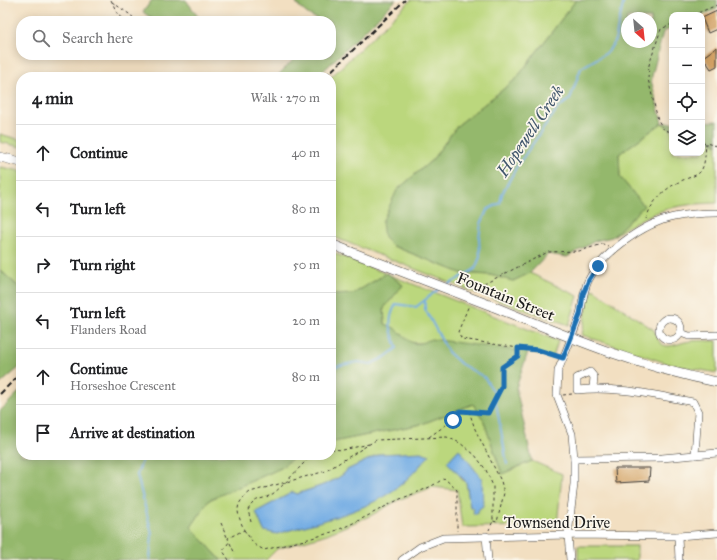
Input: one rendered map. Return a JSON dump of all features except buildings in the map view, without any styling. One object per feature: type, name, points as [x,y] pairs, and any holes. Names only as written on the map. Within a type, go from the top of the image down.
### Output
[{"type":"main road","points":[[0,157],[16,161]]},
{"type":"main road","name":"Fountain Street","points":[[336,246],[492,306],[570,338],[664,371],[717,382]]},
{"type":"street","points":[[570,560],[568,535],[574,484],[574,459],[572,434],[557,395],[556,380],[570,338],[580,315],[583,294],[589,280],[598,266],[614,249],[642,230],[673,217],[717,213]]},
{"type":"street","points":[[681,333],[689,336],[717,335]]},
{"type":"street","points":[[593,388],[594,377],[590,372],[577,378],[577,390],[593,388],[637,391],[693,402],[698,412],[695,455]]},
{"type":"street","points":[[574,459],[662,458],[717,453]]},
{"type":"street","name":"Townsend Drive","points":[[402,560],[420,547],[443,538],[568,535],[678,536],[717,533]]},
{"type":"street","points":[[486,536],[488,560]]},
{"type":"street","points":[[678,536],[679,560]]},
{"type":"path","points":[[112,1],[119,16]]},
{"type":"path","points":[[112,1],[132,16]]},
{"type":"path","points":[[700,12],[717,5]]},
{"type":"path","points":[[669,25],[661,29],[649,65],[648,78],[658,120],[664,130],[669,131]]},
{"type":"path","points":[[642,230],[648,212],[661,193],[669,186],[700,172],[703,166],[706,143],[717,146]]},
{"type":"path","points":[[473,295],[476,288],[548,252],[579,251],[603,244],[614,249]]},
{"type":"path","points":[[470,302],[458,332],[462,339],[538,350],[563,358]]},
{"type":"path","points":[[428,438],[453,420],[460,411],[488,413],[502,386],[502,367],[518,356],[518,348]]},
{"type":"path","points":[[557,395],[574,394],[577,390]]},
{"type":"path","points":[[469,411],[475,429],[501,481],[504,493],[497,522],[493,520]]},
{"type":"path","points":[[457,537],[457,490],[444,478],[433,487],[398,500],[372,515],[327,534],[264,550],[255,545],[244,530],[237,511],[239,504],[250,492],[326,471],[376,440],[447,437],[460,443],[475,455],[486,470],[493,486],[493,520],[486,536]]},
{"type":"path","points":[[336,450],[343,450],[372,443]]},
{"type":"path","points":[[251,522],[248,510],[251,504],[256,500],[271,495],[307,460]]},
{"type":"path","points":[[221,523],[235,554]]},
{"type":"path","points":[[228,538],[244,530]]},
{"type":"path","points":[[229,560],[223,551],[230,542]]},
{"type":"green space","points":[[152,0],[186,0],[197,16],[148,16],[143,12]]},
{"type":"green space","points":[[294,0],[396,0],[336,58],[336,16],[312,16],[301,9]]},
{"type":"green space","points":[[411,0],[576,0],[516,79],[458,125],[432,160],[397,190],[393,246],[461,273],[490,275],[513,281],[530,273],[578,296],[569,325],[476,293],[336,238],[336,72]]},
{"type":"green space","points":[[576,0],[717,0],[717,9],[705,14],[705,12],[669,12],[669,29],[663,32],[651,80],[662,123],[619,154],[620,177],[644,206],[612,237],[595,241],[567,257],[548,254],[530,273],[513,281],[490,275],[461,273],[393,246],[384,238],[382,222],[397,190],[432,160],[458,125],[516,79]]},
{"type":"green space","points":[[293,60],[334,60],[322,72],[281,72]]},
{"type":"green space","points":[[717,121],[717,144],[705,140],[705,122]]},
{"type":"green space","points":[[662,123],[669,128],[669,156],[705,156],[705,140],[717,144],[717,203],[674,207],[650,215],[612,237],[644,206],[620,177],[619,154]]},
{"type":"green space","points":[[662,123],[669,123],[669,128]]},
{"type":"green space","points":[[0,134],[16,139],[16,146],[0,142]]},
{"type":"green space","points":[[0,167],[16,170],[16,284],[0,270]]},
{"type":"green space","points":[[336,254],[386,274],[353,294],[336,295]]},
{"type":"green space","points":[[0,270],[16,284],[16,370],[0,384]]},
{"type":"green space","points":[[387,273],[403,285],[384,308],[385,324],[396,329],[412,342],[419,343],[431,339],[528,352],[516,388],[532,461],[502,474],[483,419],[473,404],[422,424],[336,441],[336,295],[353,294]]},
{"type":"green space","points":[[390,275],[558,341],[553,357],[528,352],[408,342],[397,330],[385,324],[384,308],[403,285]]},
{"type":"green space","points":[[593,289],[654,330],[657,338],[664,345],[669,346],[694,341],[717,341],[717,373],[669,364],[582,335],[588,300]]},
{"type":"green space","points":[[16,395],[16,460],[290,460],[281,468],[209,500],[191,527],[221,560],[0,560],[0,411]]},
{"type":"green space","points":[[473,404],[483,419],[502,474],[532,461],[562,474],[557,526],[462,527],[457,490],[433,487],[398,500],[372,515],[327,534],[277,549],[266,560],[221,560],[191,527],[209,500],[281,468],[290,460],[336,460],[336,441],[422,424]],"holes":[[[459,450],[482,479],[470,506],[466,482],[461,479]],[[380,454],[429,455],[404,482],[388,493],[352,511],[256,512],[293,492],[297,494],[331,482],[347,470]]]},
{"type":"green space","points":[[578,546],[637,546],[637,560],[578,560]]},
{"type":"water","points":[[459,449],[482,479],[483,506],[479,509],[477,514],[473,514],[474,508],[470,507],[466,482],[447,462]]},
{"type":"water","points":[[421,452],[430,455],[404,482],[376,501],[327,520],[277,534],[264,531],[256,512],[293,492],[297,494],[331,482],[347,470],[380,454]]},
{"type":"waterway","name":"Hopewell Creek","points":[[446,286],[475,269],[480,257],[479,238],[481,224],[487,210],[500,203],[502,194],[517,166],[558,108],[570,99],[581,68],[608,52],[615,40],[624,0]]},
{"type":"waterway","name":"Hopewell Creek","points":[[336,366],[358,362],[371,364],[385,357],[397,348],[390,326],[391,316],[396,304],[416,307],[440,288]]},
{"type":"waterway","points":[[425,301],[425,309],[448,352],[461,364],[484,377],[494,392],[507,464]]},
{"type":"waterway","name":"Hopewell Creek","points":[[142,460],[137,475],[152,534],[150,560]]},
{"type":"railway","points":[[330,72],[405,0]]},
{"type":"railway","points":[[0,394],[16,378]]},
{"type":"route","points":[[453,420],[460,411],[488,413],[502,386],[502,367],[518,356],[518,348],[538,350],[563,358],[580,315],[583,294],[589,280],[598,266]]}]
